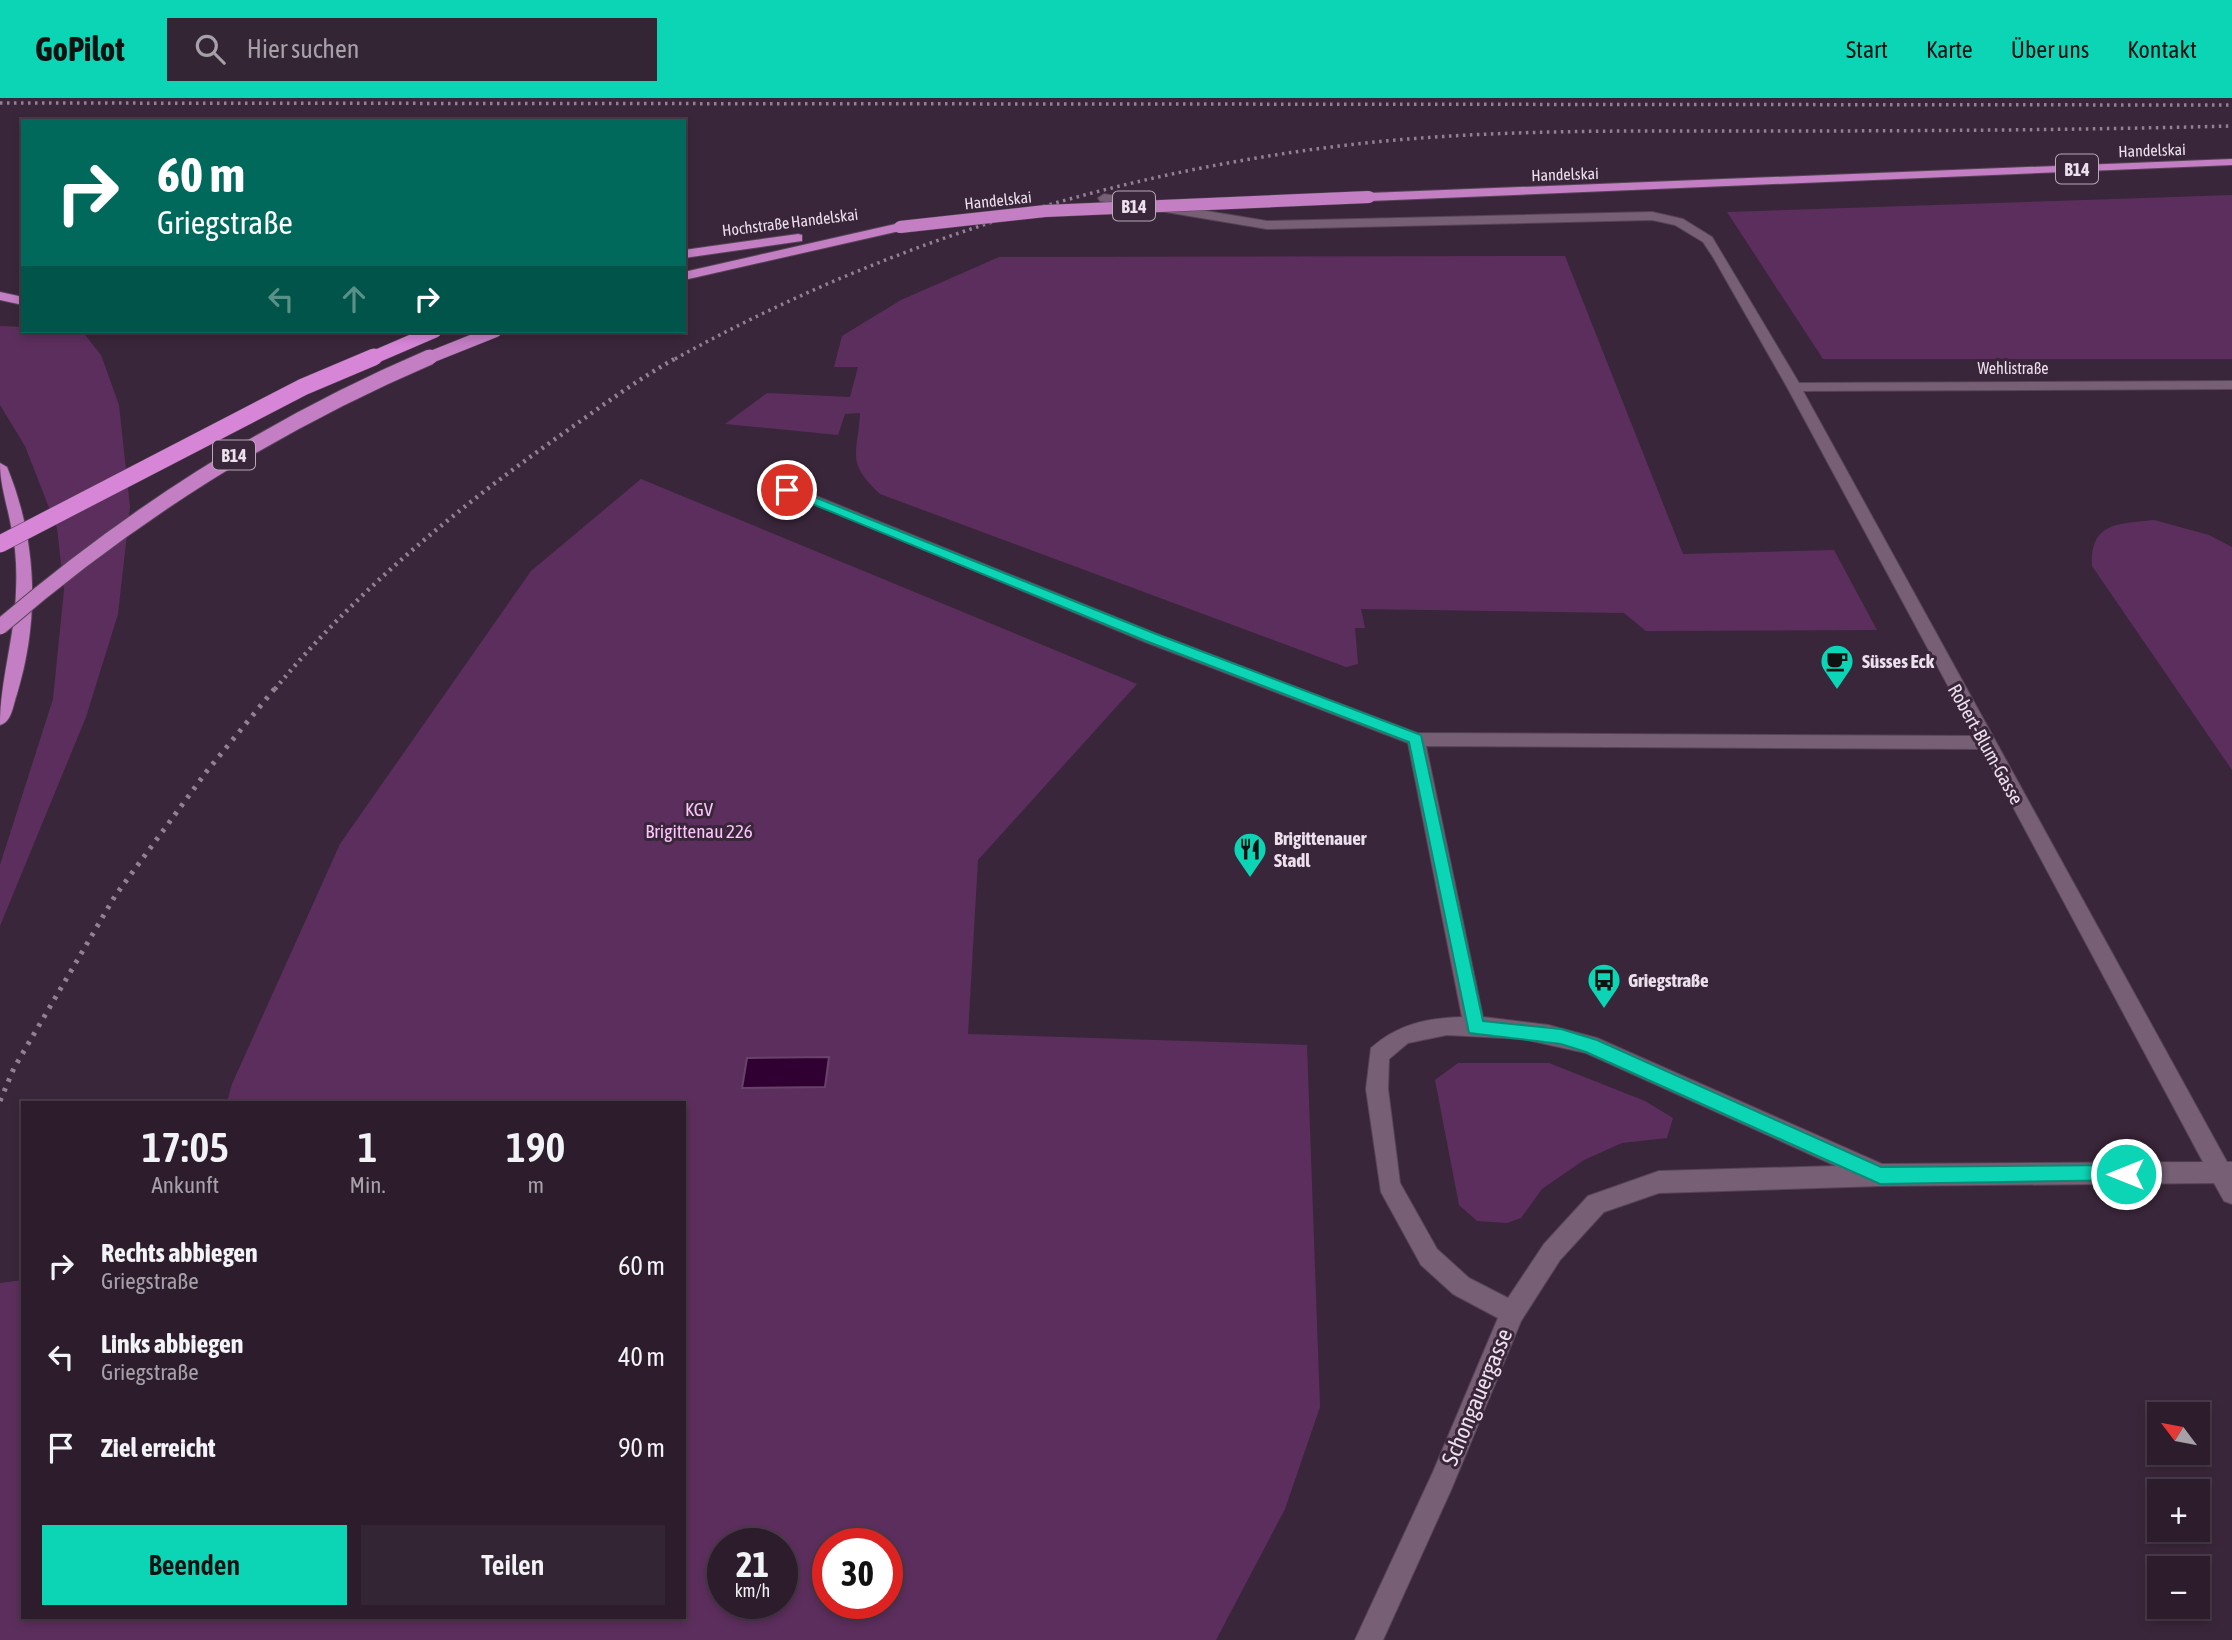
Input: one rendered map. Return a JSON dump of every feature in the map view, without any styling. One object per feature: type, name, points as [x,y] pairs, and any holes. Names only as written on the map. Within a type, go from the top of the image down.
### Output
[{"type":"highway","name":"Handelskai","points":[[900,227],[1045,211],[1122,207],[2232,162]]},
{"type":"highway","name":"Hochstraße Handelskai","points":[[686,254],[900,227]]},
{"type":"highway","name":"B14","points":[[686,276],[900,227]]},
{"type":"highway","points":[[0,296],[21,301]]},
{"type":"highway","points":[[0,544],[303,387],[430,333]]},
{"type":"highway","name":"B14","points":[[0,627],[107,541],[212,467],[356,389],[443,350],[490,333]]},
{"type":"highway","points":[[0,467],[12,491],[26,563],[16,674],[0,719]]},
{"type":"street","name":"Robert-Blum-Gasse","points":[[1104,198],[1267,225],[1652,216],[1679,222],[1708,240],[1794,387],[1986,743],[2226,1172],[2232,1193]]},
{"type":"street","name":"Wehlistraße","points":[[1794,387],[2232,385]]},
{"type":"street","points":[[774,484],[1151,638],[1416,739],[1986,743]]},
{"type":"street","points":[[1416,739],[1475,1028],[1561,1036],[1590,1045],[1880,1175]]},
{"type":"street","name":"Schongauergasse","points":[[1369,1640],[1442,1481],[1512,1313],[1461,1286],[1429,1257],[1389,1185],[1377,1078],[1379,1055],[1402,1035],[1433,1027],[1475,1028]]},
{"type":"street","points":[[1512,1313],[1552,1252],[1596,1203],[1659,1182],[1880,1175],[2226,1172]]},
{"type":"green space","points":[[2232,195],[2232,359],[1823,359],[1727,212]]},
{"type":"green space","points":[[1565,256],[1683,554],[1834,550],[1877,630],[1646,631],[1624,613],[1361,609],[1365,628],[1355,628],[1358,664],[1346,667],[880,494],[862,473],[856,457],[860,413],[845,414],[838,435],[725,424],[767,393],[850,397],[858,367],[834,367],[842,336],[901,300],[999,257]]},
{"type":"green space","points":[[0,326],[21,327],[21,333],[84,333],[101,355],[119,405],[130,507],[118,614],[86,717],[0,926],[0,865],[53,699],[64,590],[57,528],[25,446],[0,405]]},
{"type":"green space","name":"KGV Brigittenau 226","points":[[641,479],[1137,684],[978,860],[968,1034],[1307,1045],[1320,1407],[1285,1509],[1216,1640],[0,1640],[0,1283],[21,1280],[21,1619],[686,1619],[686,1101],[227,1101],[232,1084],[340,844],[531,571]]},
{"type":"green space","points":[[2154,520],[2209,535],[2232,547],[2232,770],[2092,566],[2096,541],[2101,533],[2118,525]]},
{"type":"green space","points":[[1458,1063],[1549,1063],[1645,1101],[1673,1118],[1667,1138],[1622,1143],[1584,1160],[1542,1189],[1521,1218],[1507,1223],[1477,1221],[1459,1205],[1435,1080]]},
{"type":"shaded area","points":[[829,1057],[825,1087],[742,1088],[747,1058]]},
{"type":"railway","points":[[0,103],[2232,105]]},
{"type":"railway","points":[[675,359],[840,278],[1014,215],[1103,190],[1284,154],[1375,142],[1522,133],[2232,126]]},
{"type":"railway","points":[[275,689],[339,619],[445,523],[558,437],[632,385],[678,357]]},
{"type":"railway","points":[[0,1101],[14,1068],[115,896],[207,771],[276,687]]},
{"type":"place","name":"Süsses Eck","points":[[1837,691]]},
{"type":"place","name":"Brigittenauer Stadl","points":[[1250,879]]},
{"type":"place","name":"Griegstraße","points":[[1604,1010]]},
{"type":"route","points":[[787,490],[1151,638],[1416,739],[1475,1028],[1561,1036],[1590,1045],[1880,1175],[2126,1174]]}]
